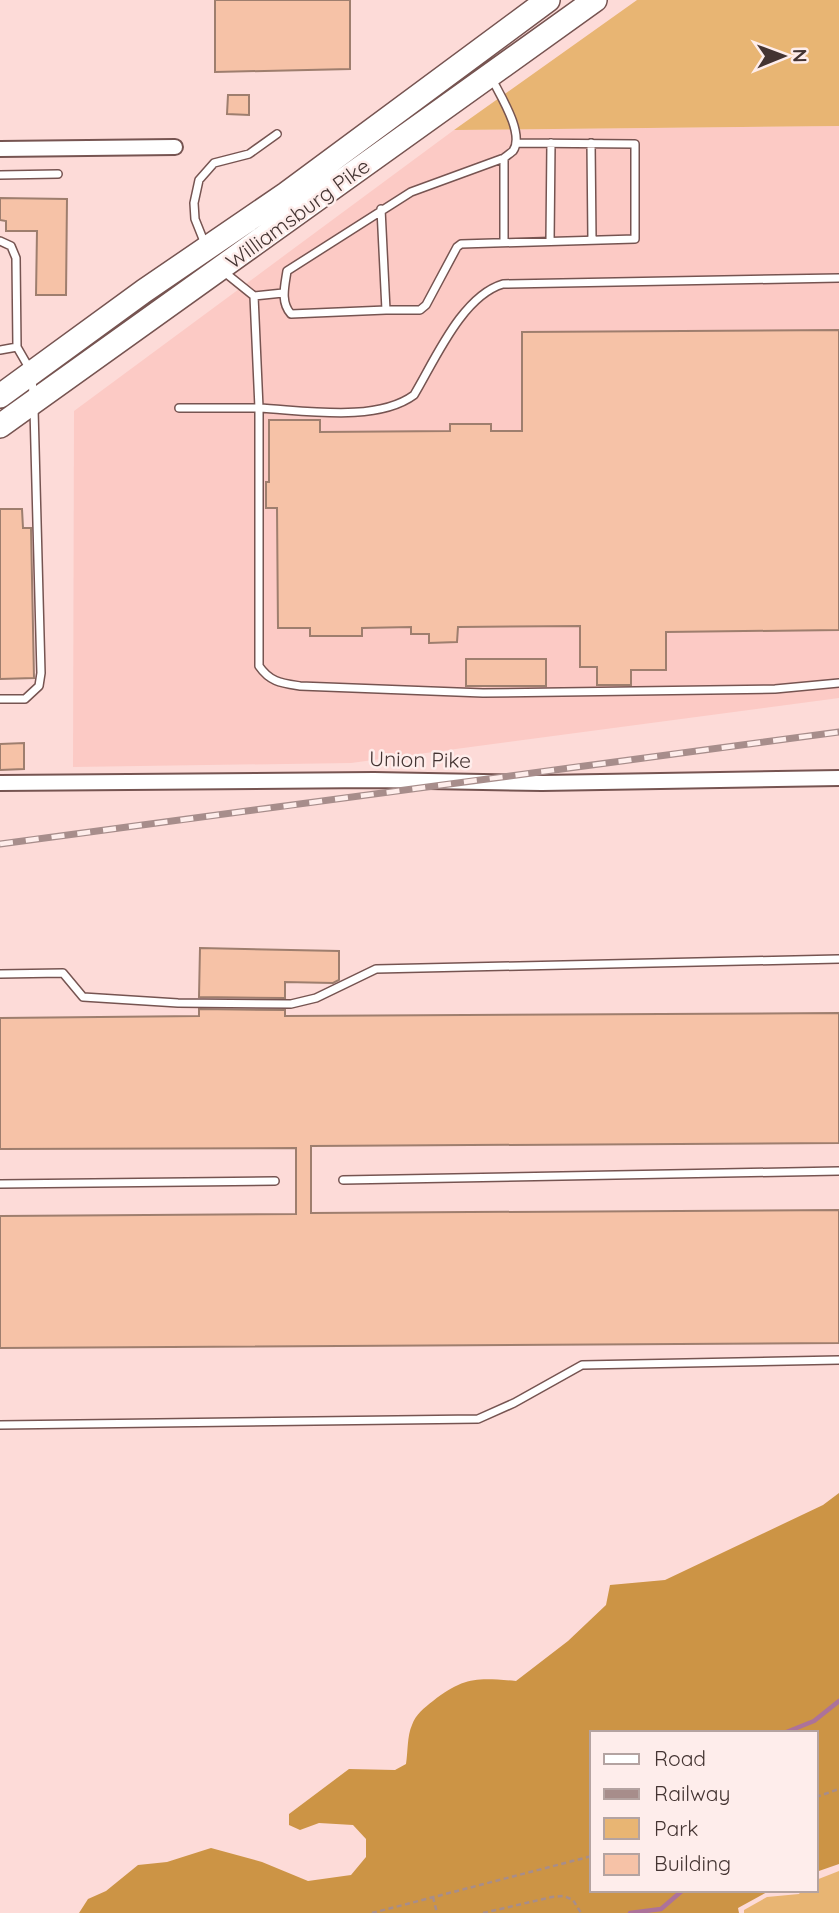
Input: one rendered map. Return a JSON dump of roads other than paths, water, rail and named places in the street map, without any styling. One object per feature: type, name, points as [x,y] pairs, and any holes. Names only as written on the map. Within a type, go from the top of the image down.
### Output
[{"type":"main road","name":"Williamsburg Pike","points":[[0,396],[286,194],[548,0]]},
{"type":"main road","name":"Williamsburg Pike","points":[[0,426],[595,0]]},
{"type":"street","points":[[0,149],[176,147]]},
{"type":"street","name":"Union Pike","points":[[0,783],[373,780],[542,783],[839,778]]},
{"type":"lane","points":[[491,75],[513,120],[516,143],[513,151],[504,158],[411,192],[287,271],[283,293],[286,309],[291,314],[420,310],[426,305],[461,244],[635,240],[635,144],[516,143]]},
{"type":"lane","points":[[277,134],[249,153],[214,163],[200,180],[194,202],[195,219],[207,248],[221,269],[254,296],[283,293]]},
{"type":"lane","points":[[550,241],[551,143]]},
{"type":"lane","points":[[591,143],[592,240]]},
{"type":"lane","points":[[504,158],[504,242]]},
{"type":"lane","points":[[0,174],[58,174]]},
{"type":"lane","points":[[381,209],[386,310]]},
{"type":"lane","points":[[0,241],[11,246],[16,258],[17,347],[32,373],[41,673],[39,687],[25,699],[0,699]]},
{"type":"lane","points":[[179,408],[367,411],[402,404],[414,395],[463,313],[488,288],[503,284],[839,278]]},
{"type":"lane","points":[[254,296],[259,408],[259,666],[265,675],[275,682],[300,686],[484,694],[775,689],[839,683]]},
{"type":"lane","points":[[0,350],[17,347]]},
{"type":"lane","points":[[0,974],[63,973],[83,997],[178,1003],[291,1004],[316,998],[376,969],[839,959]]},
{"type":"lane","points":[[343,1181],[839,1171]]},
{"type":"lane","points":[[0,1184],[275,1181]]},
{"type":"lane","points":[[0,1424],[478,1419],[514,1403],[582,1365],[839,1360]]},
{"type":"waterway","points":[[789,1731],[814,1721],[839,1701]]},
{"type":"waterway","points":[[630,1913],[661,1909],[681,1892]]},
{"type":"railway","points":[[0,844],[839,732]]}]
